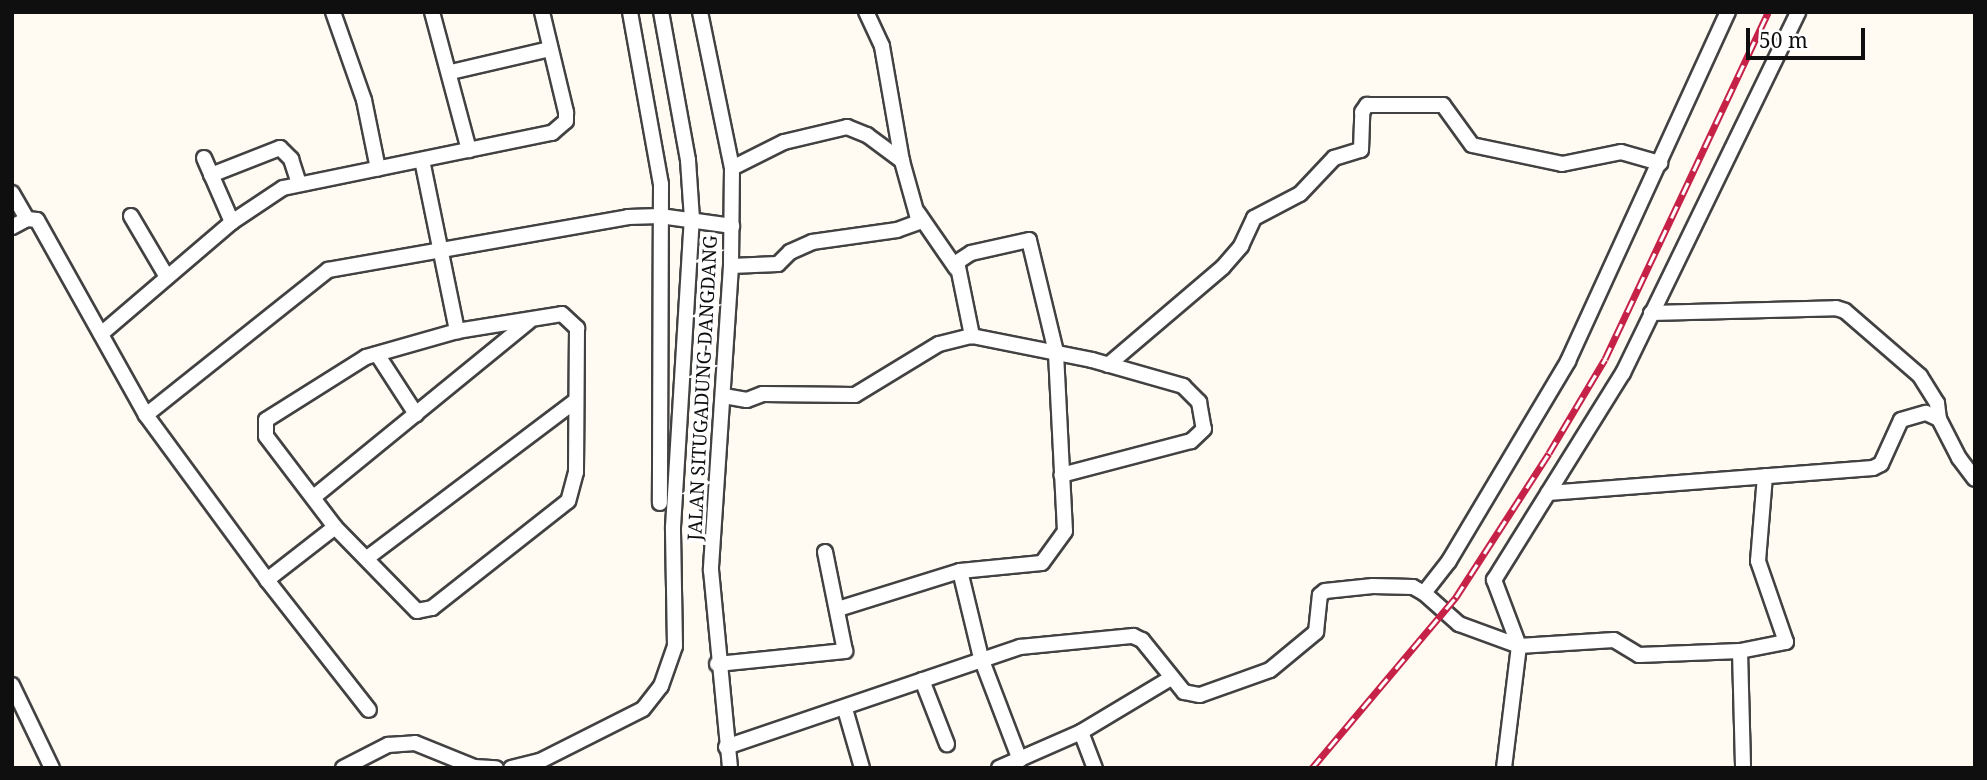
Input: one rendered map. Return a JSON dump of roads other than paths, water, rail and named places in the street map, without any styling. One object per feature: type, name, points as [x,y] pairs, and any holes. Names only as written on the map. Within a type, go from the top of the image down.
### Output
[{"type":"street","points":[[333,12],[364,100],[378,169]]},
{"type":"street","points":[[432,12],[469,150]]},
{"type":"street","points":[[101,334],[232,222],[283,188],[552,133],[566,121],[542,12]]},
{"type":"street","points":[[631,12],[659,159],[660,503]]},
{"type":"street","points":[[511,768],[540,761],[643,709],[661,686],[676,646],[673,527],[692,219],[688,160],[661,12]]},
{"type":"street","name":"JALAN SITUGADUNG-DANGDANG","points":[[700,12],[732,168],[731,267],[724,396],[710,570],[717,664],[730,768]]},
{"type":"street","points":[[731,267],[778,264],[812,242],[914,226],[919,222],[902,162],[882,46],[866,12]]},
{"type":"street","points":[[1424,593],[1449,561],[1567,361],[1728,12]]},
{"type":"street","points":[[1504,768],[1519,646],[1494,580],[1623,373],[1798,12]]},
{"type":"street","points":[[450,72],[550,50]]},
{"type":"street","points":[[1108,365],[1223,267],[1241,246],[1254,218],[1300,194],[1334,158],[1361,150],[1362,112],[1367,105],[1443,105],[1472,145],[1562,164],[1621,152],[1660,163]]},
{"type":"street","points":[[732,168],[784,142],[847,127],[867,135],[902,162]]},
{"type":"street","points":[[211,175],[280,148],[291,159],[299,183]]},
{"type":"street","points":[[204,158],[232,222]]},
{"type":"street","points":[[422,160],[457,331]]},
{"type":"street","points":[[12,193],[27,219]]},
{"type":"street","points":[[917,212],[956,268],[972,336]]},
{"type":"street","points":[[131,216],[167,277]]},
{"type":"street","points":[[146,415],[314,277],[336,268],[628,217],[660,216],[732,226]]},
{"type":"street","points":[[12,227],[27,219],[37,220],[146,415],[267,580],[369,710]]},
{"type":"street","points":[[838,609],[960,571],[1042,562],[1065,531],[1056,352],[1029,240],[971,253],[961,258],[956,268]]},
{"type":"street","points":[[1651,313],[1836,308],[1920,376],[1937,403],[1939,419],[1975,479]]},
{"type":"street","points":[[562,314],[574,321],[576,472],[568,501],[432,608],[417,611],[335,527],[315,496],[266,436],[266,420],[377,354],[457,331],[562,314]]},
{"type":"street","points":[[315,496],[529,321]]},
{"type":"street","points":[[724,396],[747,400],[763,394],[855,395],[939,344],[972,336],[1056,352],[1183,386],[1199,402],[1204,429],[1191,441],[1061,475]]},
{"type":"street","points":[[377,354],[416,414]]},
{"type":"street","points":[[366,558],[575,401]]},
{"type":"street","points":[[1548,493],[1873,468],[1881,464],[1901,421],[1926,413],[1939,419]]},
{"type":"street","points":[[726,747],[845,709],[981,657],[1020,647],[1133,636],[1142,640],[1184,692],[1200,695],[1270,670],[1316,632],[1320,595],[1325,591],[1373,586],[1413,587],[1424,593],[1459,624],[1519,646],[1614,640],[1639,655],[1740,651],[1786,642],[1758,561],[1765,476]]},
{"type":"street","points":[[267,580],[335,527]]},
{"type":"street","points":[[717,664],[844,653],[838,609],[825,552]]},
{"type":"street","points":[[960,571],[981,657],[1020,760]]},
{"type":"street","points":[[1740,651],[1743,768]]},
{"type":"street","points":[[999,768],[1081,732],[1171,678]]},
{"type":"street","points":[[922,680],[947,744]]},
{"type":"street","points":[[12,685],[52,768]]},
{"type":"street","points":[[845,709],[862,768]]},
{"type":"street","points":[[1081,732],[1095,768]]},
{"type":"street","points":[[342,768],[388,745],[415,743],[474,767],[496,768]]},
{"type":"railway","points":[[1312,768],[1456,597],[1549,453],[1605,359],[1768,12]]}]
